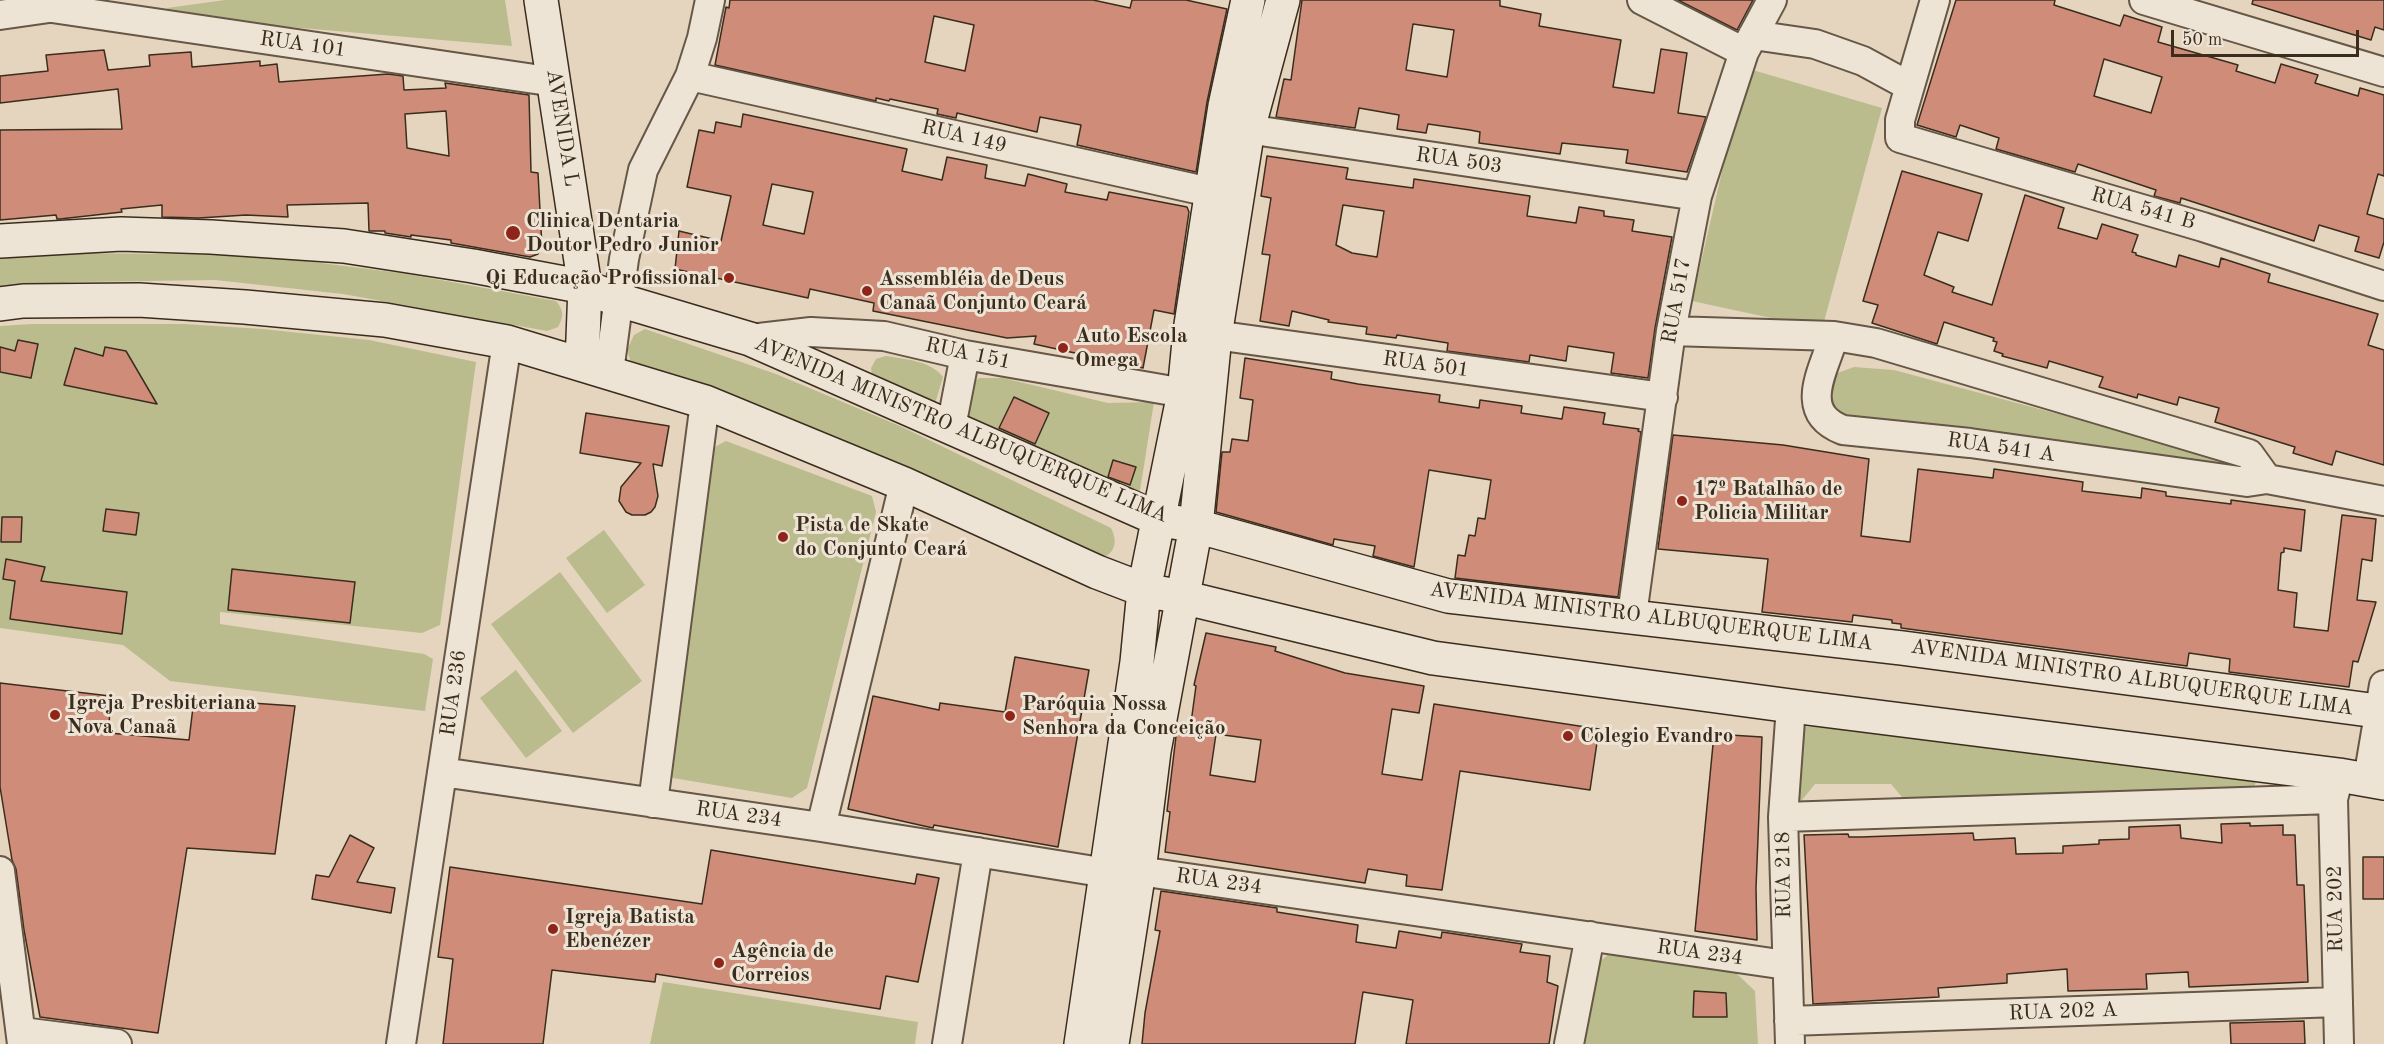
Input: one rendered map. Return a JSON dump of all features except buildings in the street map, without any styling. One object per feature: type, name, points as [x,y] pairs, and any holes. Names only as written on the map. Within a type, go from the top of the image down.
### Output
[{"type":"street","name":"RUA 101","points":[[0,15],[111,0]]},
{"type":"street","name":"AVENIDA L","points":[[541,0],[596,368]]},
{"type":"street","points":[[596,368],[619,300],[624,259],[643,170],[690,76],[702,38],[710,0]]},
{"type":"street","points":[[1081,1044],[1107,873],[1139,748],[1182,597],[1196,526],[1203,333],[1235,127],[1248,0]]},
{"type":"street","points":[[1235,127],[1282,0]]},
{"type":"street","points":[[1642,0],[1749,44],[1815,44],[1863,62],[1909,86],[1935,0]]},
{"type":"street","name":"RUA 517","points":[[1632,615],[1671,331],[1697,196],[1749,44],[1772,0]]},
{"type":"street","points":[[2144,0],[2384,72]]},
{"type":"street","name":"RUA 101","points":[[52,8],[555,82]]},
{"type":"street","name":"RUA 149","points":[[690,76],[1225,196]]},
{"type":"street","name":"RUA 541 B","points":[[1909,86],[1900,120],[1900,138],[2203,227],[2384,286]]},
{"type":"street","name":"RUA 503","points":[[1235,127],[1697,196]]},
{"type":"street","name":"AVENIDA MINISTRO ALBUQUERQUE LIMA","points":[[0,241],[122,234],[211,237],[344,246],[585,287],[619,300],[750,339],[1158,519],[1196,526],[1448,596],[1632,615],[1658,621],[1739,628],[2382,703]]},
{"type":"street","points":[[0,304],[23,301],[139,300],[245,307],[385,320],[507,342],[705,402],[904,484],[1097,572],[1144,590],[1182,597],[1433,658],[2356,784]]},
{"type":"street","points":[[1671,331],[1834,336],[1876,343],[2249,454],[2268,479]]},
{"type":"street","name":"RUA 151","points":[[750,339],[811,332],[884,336],[965,355],[1184,393]]},
{"type":"street","points":[[1112,1044],[1139,871],[1137,662],[1144,590],[1184,393],[1203,333]]},
{"type":"street","name":"RUA 501","points":[[1203,333],[1663,397]]},
{"type":"street","name":"RUA 541 A","points":[[1834,336],[1815,399],[1821,417],[1829,424],[1844,430],[1970,443],[2247,482],[2268,479],[2384,501]]},
{"type":"street","name":"RUA 236","points":[[401,1044],[507,342]]},
{"type":"street","points":[[951,427],[965,355]]},
{"type":"street","points":[[653,803],[705,402]]},
{"type":"street","points":[[821,827],[904,484]]},
{"type":"street","name":"RUA 202","points":[[2339,1044],[2338,1002],[2356,784],[2382,703]]},
{"type":"street","name":"RUA 218","points":[[1789,1033],[1783,817],[1791,706]]},
{"type":"street","name":"RUA 234","points":[[442,772],[821,827],[1107,873],[1139,871],[1786,965]]},
{"type":"street","points":[[1783,817],[2356,784]]},
{"type":"street","points":[[947,1044],[978,852]]},
{"type":"street","points":[[0,871],[9,1003],[22,1038],[117,1044]]},
{"type":"street","points":[[1569,1044],[1590,936]]},
{"type":"street","name":"RUA 202 A","points":[[1789,1033],[2338,1002]]},
{"type":"green space","points":[[225,0],[505,0],[512,46],[172,17],[167,8]]},
{"type":"green space","points":[[1746,68],[1882,108],[1822,329],[1692,301]]},
{"type":"green space","points":[[78,253],[258,255],[408,274],[556,301],[561,308],[562,317],[558,327],[547,331],[343,294],[215,280],[78,282],[0,287],[0,257]]},
{"type":"green space","points":[[185,324],[262,329],[369,340],[476,362],[440,625],[422,633],[220,612],[220,624],[424,654],[433,659],[425,711],[170,681],[123,645],[0,628],[0,326]]},
{"type":"green space","points":[[645,329],[776,374],[900,426],[1111,528],[1115,544],[1107,556],[1096,560],[632,366],[627,350],[634,335]]},
{"type":"green space","points":[[886,356],[925,364],[943,377],[934,407],[872,376],[871,368],[876,359]]},
{"type":"green space","points":[[1854,367],[1894,370],[2278,473],[1844,430],[1819,391],[1832,375]]},
{"type":"green space","points":[[979,378],[1003,378],[1108,403],[1154,402],[1139,497],[968,427],[968,388]],"holes":[[[1014,397],[1049,413],[1034,446],[999,430]],[[1113,461],[1135,467],[1130,485],[1108,479]]]},
{"type":"green space","points":[[726,441],[872,496],[876,512],[807,788],[792,798],[673,778],[665,769],[711,449]]},
{"type":"green space","points":[[604,530],[645,585],[607,613],[566,558]]},
{"type":"green space","points":[[560,572],[642,681],[573,733],[491,624]]},
{"type":"green space","points":[[516,670],[562,731],[526,758],[480,698]]},
{"type":"green space","points":[[1797,726],[1865,730],[2256,781],[2253,791],[1907,803],[1891,784],[1815,784],[1802,800],[1790,798]]},
{"type":"green space","points":[[1610,953],[1736,973],[1755,991],[1758,1044],[1579,1044],[1598,963]]},
{"type":"green space","points":[[663,982],[918,1022],[915,1044],[650,1044]]},
{"type":"place","name":"Clinica Dentaria Doutor Pedro Junior","points":[[513,233]]},
{"type":"place","name":"Qi Educação Profissional","points":[[729,278]]},
{"type":"place","name":"Assembléia de Deus Canaã Conjunto Ceará","points":[[867,291]]},
{"type":"place","name":"Auto Escola Omega","points":[[1063,348]]},
{"type":"place","name":"17º Batalhão de Policia Militar","points":[[1682,501]]},
{"type":"place","name":"Pista de Skate do Conjunto Ceará","points":[[783,537]]},
{"type":"place","name":"Igreja Presbiteriana Nova Canaã","points":[[55,715]]},
{"type":"place","name":"Paróquia Nossa Senhora da Conceição","points":[[1010,716]]},
{"type":"place","name":"Colegio Evandro","points":[[1568,736]]},
{"type":"place","name":"Igreja Batista Ebenézer","points":[[553,929]]},
{"type":"place","name":"Agência de Correios","points":[[719,963]]}]
